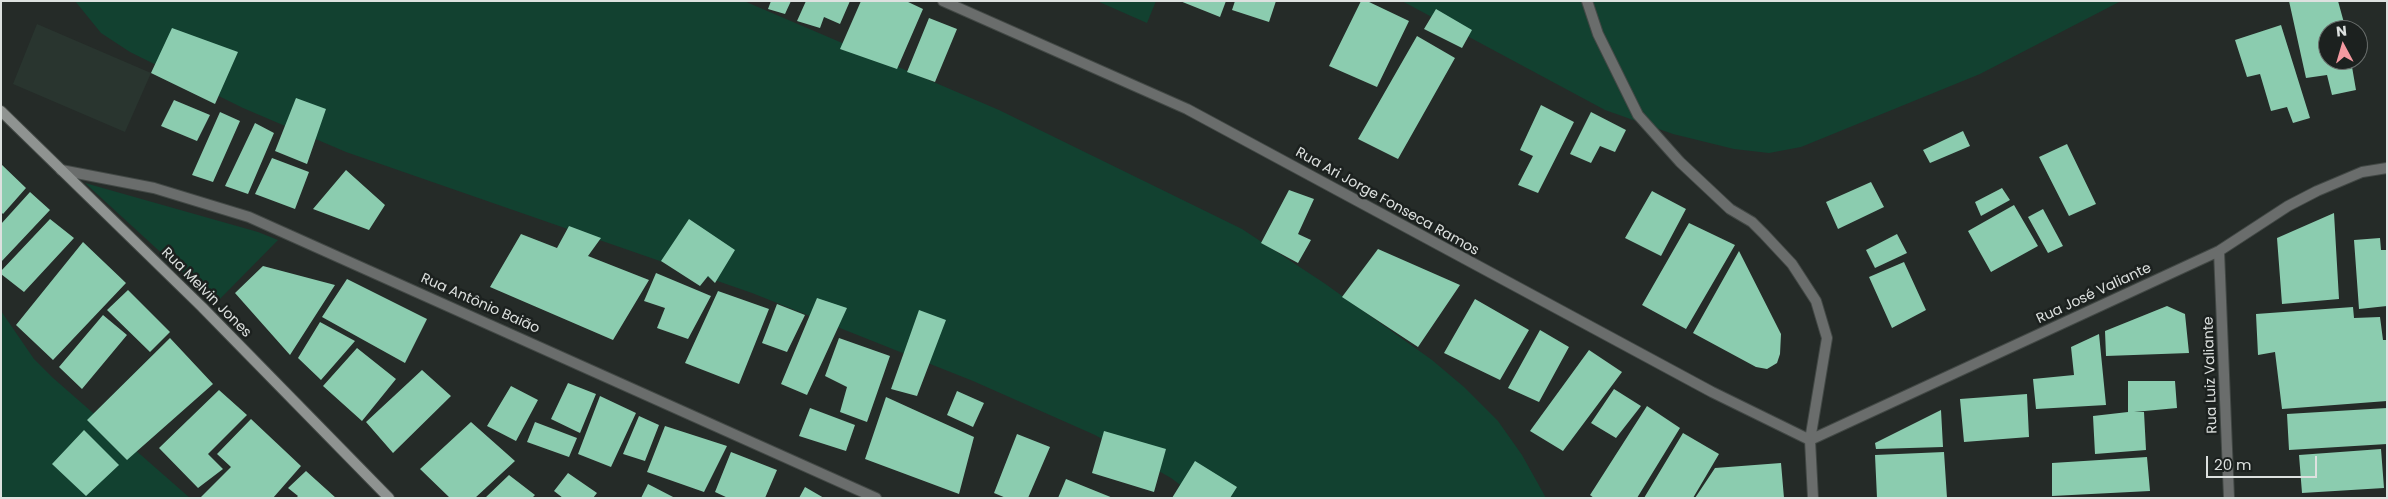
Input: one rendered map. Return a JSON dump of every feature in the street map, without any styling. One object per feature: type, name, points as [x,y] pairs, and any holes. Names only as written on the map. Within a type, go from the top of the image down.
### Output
[{"type":"street","name":"Rua Ari Jorge Fonseca Ramos","points":[[944,1],[1187,109],[1695,383],[1810,440]]},
{"type":"street","points":[[1587,1],[1598,34],[1638,115],[1680,162],[1730,209],[1752,222],[1792,264],[1816,302],[1827,338],[1810,440],[1813,498]]},
{"type":"street","name":"Rua Melvin Jones","points":[[1,110],[202,308],[389,498]]},
{"type":"street","name":"Rua José Valiante","points":[[1810,440],[2219,251],[2288,206],[2317,191],[2362,172],[2387,168]]},
{"type":"street","name":"Rua Antônio Baião","points":[[61,170],[154,188],[249,217],[876,498]]},
{"type":"street","name":"Rua Luiz Valiante","points":[[2219,251],[2229,498]]},
{"type":"shaded area","points":[[37,24],[151,73],[125,132],[13,84]]},
{"type":"green space","points":[[75,1],[744,1],[999,110],[1242,229],[1324,283],[1432,360],[1464,387],[1498,421],[1522,455],[1546,498],[1198,498],[1171,478],[1095,435],[973,381],[752,293],[346,152],[243,108],[130,52],[101,33]]},
{"type":"green space","points":[[1097,1],[1156,1],[1147,23]]},
{"type":"green space","points":[[1402,1],[2121,1],[1980,74],[1801,147],[1769,153],[1734,149],[1673,134],[1605,110]]},
{"type":"green space","points":[[85,183],[258,232],[278,240],[216,303]]},
{"type":"green space","points":[[1,311],[34,359],[52,377],[190,498],[1,498]]},
{"type":"building","points":[[771,1],[791,1],[785,14],[768,9]]},
{"type":"building","points":[[806,1],[850,1],[840,24],[824,17],[820,28],[797,21]]},
{"type":"building","points":[[861,1],[906,1],[923,9],[897,69],[840,49]]},
{"type":"building","points":[[1180,1],[1226,1],[1220,17]]},
{"type":"building","points":[[1235,1],[1276,1],[1269,22],[1232,10]]},
{"type":"building","points":[[1361,1],[1367,1],[1409,21],[1377,87],[1329,66]]},
{"type":"building","points":[[2289,1],[2338,1],[2343,20],[2318,20],[2318,70],[2353,70],[2356,90],[2332,95],[2327,75],[2306,78]]},
{"type":"building","points":[[1436,9],[1472,30],[1462,48],[1424,29]]},
{"type":"building","points":[[929,18],[957,29],[935,82],[907,72]]},
{"type":"building","points":[[2281,25],[2310,118],[2293,123],[2287,107],[2271,111],[2260,74],[2247,77],[2235,40]]},
{"type":"building","points":[[172,28],[238,52],[215,104],[151,73]]},
{"type":"building","points":[[1417,36],[1455,58],[1398,159],[1358,139]]},
{"type":"building","points":[[296,98],[326,109],[307,164],[275,151]]},
{"type":"building","points":[[174,100],[210,115],[197,141],[161,126]]},
{"type":"building","points":[[1541,105],[1574,122],[1538,193],[1518,185],[1533,156],[1520,150]]},
{"type":"building","points":[[220,112],[240,121],[213,182],[192,175]]},
{"type":"building","points":[[1591,112],[1626,130],[1615,152],[1600,146],[1591,163],[1570,154]]},
{"type":"building","points":[[255,123],[274,133],[248,194],[225,186]]},
{"type":"building","points":[[1963,131],[1970,146],[1930,163],[1923,150]]},
{"type":"building","points":[[2067,144],[2096,204],[2069,216],[2039,157]]},
{"type":"building","points":[[272,158],[309,172],[295,209],[255,194]]},
{"type":"building","points":[[1,164],[26,188],[3,214],[1,212]]},
{"type":"building","points":[[346,170],[385,205],[369,230],[313,209]]},
{"type":"building","points":[[1871,182],[1884,207],[1838,229],[1826,202]]},
{"type":"building","points":[[2002,188],[2010,200],[1981,216],[1975,202]]},
{"type":"building","points":[[1289,190],[1314,199],[1298,234],[1311,240],[1298,263],[1261,243]]},
{"type":"building","points":[[1652,191],[1686,209],[1661,256],[1625,238]]},
{"type":"building","points":[[30,192],[50,210],[1,262],[1,224]]},
{"type":"building","points":[[2014,205],[2038,246],[1991,272],[1968,231]]},
{"type":"building","points":[[2043,209],[2063,246],[2048,253],[2028,217]]},
{"type":"building","points":[[2334,213],[2339,299],[2282,304],[2277,238]]},
{"type":"building","points":[[50,219],[74,238],[24,292],[1,274],[1,271]]},
{"type":"building","points":[[689,219],[735,250],[715,283],[708,276],[700,286],[661,261]]},
{"type":"building","points":[[1689,223],[1735,245],[1686,329],[1642,305]]},
{"type":"building","points":[[569,226],[601,238],[588,256],[649,280],[613,340],[490,287],[521,234],[557,248]]},
{"type":"building","points":[[1897,234],[1907,253],[1875,268],[1866,250]]},
{"type":"building","points":[[2380,238],[2381,250],[2387,250],[2387,306],[2359,309],[2354,240]]},
{"type":"building","points":[[83,242],[126,283],[53,360],[16,325]]},
{"type":"building","points":[[1378,249],[1460,285],[1418,347],[1342,297]]},
{"type":"building","points":[[1739,251],[1781,334],[1780,354],[1777,363],[1767,369],[1756,367],[1693,333]]},
{"type":"building","points":[[1904,262],[1926,310],[1892,328],[1869,277]]},
{"type":"building","points":[[263,266],[335,285],[290,355],[235,293]]},
{"type":"building","points":[[656,273],[711,296],[688,339],[657,328],[665,308],[644,301]]},
{"type":"building","points":[[347,279],[427,319],[405,363],[322,317]]},
{"type":"building","points":[[128,290],[170,332],[150,352],[107,310]]},
{"type":"building","points":[[718,291],[769,309],[739,384],[685,363]]},
{"type":"building","points":[[817,298],[847,308],[807,395],[781,384]]},
{"type":"building","points":[[1475,299],[1529,330],[1500,380],[1444,353]]},
{"type":"building","points":[[777,304],[805,315],[787,352],[762,343]]},
{"type":"building","points":[[2167,306],[2185,314],[2189,353],[2106,356],[2105,331]]},
{"type":"building","points":[[2353,307],[2354,318],[2380,317],[2383,340],[2387,340],[2387,401],[2282,409],[2275,352],[2258,355],[2256,314]]},
{"type":"building","points":[[919,310],[946,320],[917,396],[891,389]]},
{"type":"building","points":[[103,315],[127,335],[82,389],[59,367]]},
{"type":"building","points":[[320,322],[355,341],[321,380],[298,358]]},
{"type":"building","points":[[1540,330],[1569,347],[1539,402],[1508,388]]},
{"type":"building","points":[[2099,334],[2106,405],[2036,409],[2033,379],[2074,375],[2071,347]]},
{"type":"building","points":[[170,338],[213,384],[127,460],[87,420]]},
{"type":"building","points":[[839,338],[890,356],[867,422],[840,412],[847,387],[825,376]]},
{"type":"building","points":[[357,348],[396,379],[362,421],[323,386]]},
{"type":"building","points":[[1589,350],[1622,372],[1563,451],[1530,431]]},
{"type":"building","points":[[422,370],[451,396],[393,453],[366,422]]},
{"type":"building","points":[[2128,381],[2175,381],[2177,408],[2134,412],[2144,412],[2146,450],[2095,454],[2093,416],[2128,412]]},
{"type":"building","points":[[568,383],[596,394],[580,433],[551,419]]},
{"type":"building","points":[[511,386],[538,400],[516,441],[487,426]]},
{"type":"building","points":[[1614,389],[1641,406],[1616,438],[1591,423]]},
{"type":"building","points":[[219,390],[247,415],[208,454],[223,469],[198,488],[159,448]]},
{"type":"building","points":[[957,391],[984,403],[973,427],[947,415]]},
{"type":"building","points":[[2027,394],[2029,437],[1964,442],[1960,399]]},
{"type":"building","points":[[600,396],[636,413],[611,467],[578,454]]},
{"type":"building","points":[[886,397],[974,437],[959,494],[865,459]]},
{"type":"building","points":[[1647,406],[1680,428],[1637,498],[1594,498],[1590,495]]},
{"type":"building","points":[[810,408],[855,425],[846,451],[799,436]]},
{"type":"building","points":[[2387,408],[2387,444],[2289,450],[2287,414]]},
{"type":"building","points":[[1941,410],[1943,447],[1876,449],[1875,443]]},
{"type":"building","points":[[639,416],[659,425],[645,461],[623,454]]},
{"type":"building","points":[[251,419],[301,466],[273,498],[200,498],[231,467],[217,454]]},
{"type":"building","points":[[471,422],[515,461],[475,498],[450,498],[420,469]]},
{"type":"building","points":[[535,422],[577,438],[569,457],[527,442]]},
{"type":"building","points":[[665,426],[727,446],[704,492],[647,472]]},
{"type":"building","points":[[84,430],[119,465],[86,496],[52,464]]},
{"type":"building","points":[[1104,431],[1166,449],[1154,492],[1092,473]]},
{"type":"building","points":[[1683,433],[1719,454],[1693,498],[1644,498]]},
{"type":"building","points":[[1017,434],[1050,447],[1028,498],[1006,498],[994,493]]},
{"type":"building","points":[[2381,449],[2384,488],[2302,493],[2299,455]]},
{"type":"building","points":[[731,452],[777,470],[765,498],[728,498],[715,492]]},
{"type":"building","points":[[1944,452],[1947,498],[1877,498],[1875,455]]},
{"type":"building","points":[[2147,457],[2150,491],[2052,496],[2052,463]]},
{"type":"building","points":[[1195,461],[1237,487],[1230,498],[1172,498]]},
{"type":"building","points":[[1781,463],[1784,498],[1695,498],[1715,468]]},
{"type":"building","points":[[306,471],[336,498],[296,498],[298,496],[288,488]]},
{"type":"building","points":[[568,473],[597,493],[593,498],[563,498],[554,491]]},
{"type":"building","points":[[509,475],[535,495],[532,498],[485,498]]},
{"type":"building","points":[[1066,479],[1113,498],[1058,498]]},
{"type":"building","points":[[648,484],[675,498],[641,498]]},
{"type":"building","points":[[805,487],[824,498],[799,498]]}]
